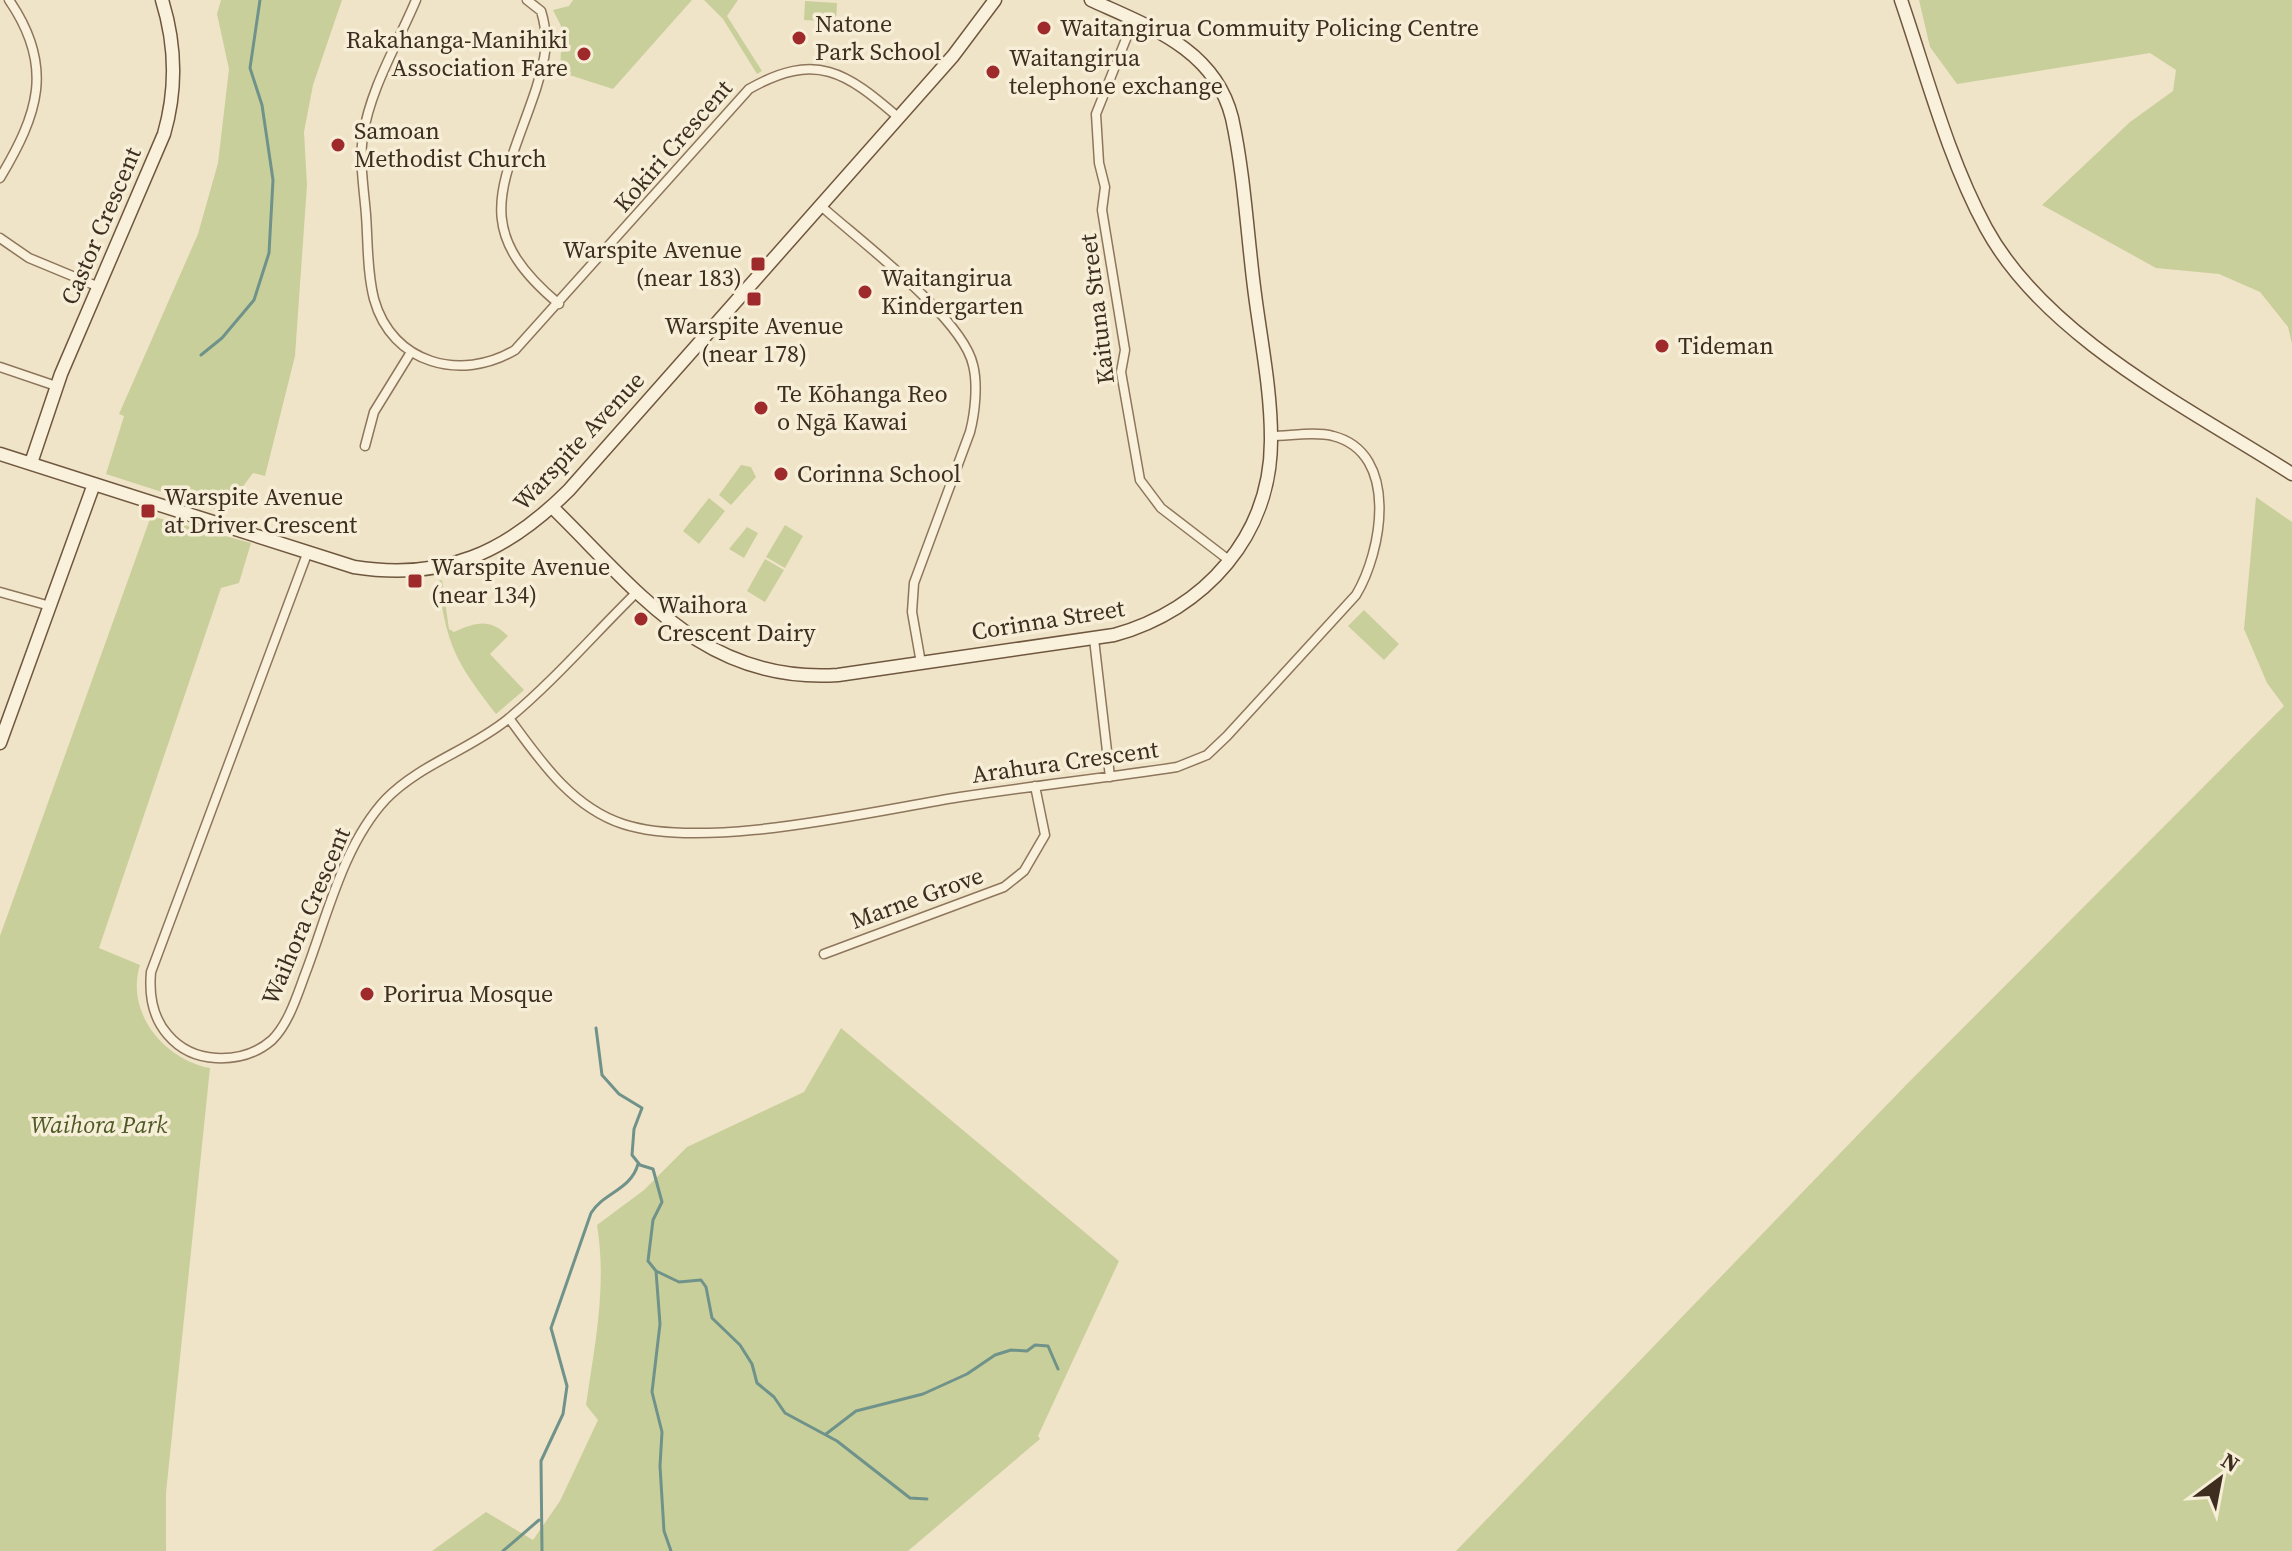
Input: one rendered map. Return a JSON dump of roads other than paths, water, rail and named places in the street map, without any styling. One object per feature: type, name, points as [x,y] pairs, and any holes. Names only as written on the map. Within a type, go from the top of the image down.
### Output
[{"type":"street","points":[[0,178],[26,133],[38,82],[31,38],[9,0]]},
{"type":"street","name":"Castor Crescent","points":[[31,463],[56,386],[158,151],[168,118],[174,67],[171,32],[162,0]]},
{"type":"street","name":"Kokiri Crescent","points":[[416,0],[370,106],[361,157],[374,297],[385,325],[411,352],[432,362],[456,367],[486,364],[515,350],[749,89],[776,74],[813,68],[843,75],[861,85],[899,118]]},
{"type":"street","points":[[527,0],[541,11],[547,48],[506,180],[502,227],[515,260],[559,304]]},
{"type":"street","name":"Warspite Avenue","points":[[0,454],[307,554],[382,571],[438,568],[498,547],[552,507],[899,118],[981,22],[995,0]]},
{"type":"street","name":"Corinna Street","points":[[552,507],[677,628],[702,645],[744,665],[774,673],[838,675],[1094,639],[1134,630],[1176,610],[1202,591],[1230,561],[1259,509],[1268,478],[1271,436],[1230,109],[1217,80],[1198,57],[1172,37],[1091,0]]},
{"type":"street","points":[[1901,0],[1965,186],[1987,231],[2019,277],[2078,335],[2292,474]]},
{"type":"street","name":"Kaituna Street","points":[[1134,19],[1099,100],[1096,127],[1099,163],[1104,173],[1102,210],[1125,350],[1121,372],[1135,463],[1148,496],[1230,561]]},
{"type":"street","points":[[821,206],[946,320],[973,365],[970,432],[914,583],[912,612],[921,663]]},
{"type":"street","points":[[0,238],[29,258],[99,287]]},
{"type":"street","points":[[365,446],[374,412],[411,352]]},
{"type":"street","points":[[0,367],[56,386]]},
{"type":"street","name":"Arahura Crescent","points":[[509,718],[546,769],[582,802],[621,823],[668,832],[710,832],[795,823],[1177,767],[1207,755],[1356,595],[1370,572],[1379,499],[1377,476],[1366,458],[1332,436],[1271,436]]},
{"type":"street","points":[[0,743],[94,484]]},
{"type":"street","name":"Waihora Crescent","points":[[307,554],[153,966],[150,993],[163,1028],[176,1043],[196,1054],[233,1058],[259,1049],[272,1040],[290,1012],[351,853],[366,824],[386,799],[409,779],[509,718],[638,591]]},
{"type":"street","points":[[0,592],[50,606]]},
{"type":"street","points":[[1094,639],[1110,777]]},
{"type":"street","name":"Marne Grove","points":[[824,954],[1004,887],[1024,871],[1045,835],[1035,786]]},
{"type":"waterway","points":[[201,355],[222,338],[254,300],[269,253],[273,180],[262,105],[250,68],[260,0]]},
{"type":"waterway","points":[[596,1028],[602,1075],[619,1094],[642,1108],[634,1129],[632,1155],[640,1165],[653,1169],[662,1202],[653,1220],[648,1261],[656,1271],[660,1324],[652,1392],[662,1432],[660,1466],[664,1531],[671,1551]]},
{"type":"waterway","points":[[542,1551],[541,1461],[563,1414],[567,1386],[551,1328],[591,1213],[629,1180],[638,1164]]},
{"type":"waterway","points":[[656,1271],[679,1282],[701,1280],[706,1287],[712,1318],[740,1345],[752,1364],[757,1383],[774,1397],[785,1413],[837,1441],[910,1498],[927,1499]]},
{"type":"waterway","points":[[826,1434],[856,1411],[923,1394],[967,1374],[995,1355],[1011,1350],[1027,1351],[1035,1345],[1048,1346],[1058,1369]]},
{"type":"waterway","points":[[503,1551],[539,1520]]},
{"type":"place","name":"Waitangirua Commuity Policing Centre","points":[[1044,28]]},
{"type":"place","name":"Natone Park School","points":[[799,38]]},
{"type":"place","name":"Rakahanga-Manihiki Association Fare","points":[[584,54]]},
{"type":"place","name":"Waitangirua telephone exchange","points":[[993,72]]},
{"type":"place","name":"Samoan Methodist Church","points":[[338,145]]},
{"type":"place","name":"Warspite Avenue (near 183)","points":[[758,264]]},
{"type":"place","name":"Waitangirua Kindergarten","points":[[865,292]]},
{"type":"place","name":"Warspite Avenue (near 178)","points":[[754,299]]},
{"type":"place","name":"Tideman","points":[[1662,346]]},
{"type":"place","name":"Te Kōhanga Reo o Ngā Kawai","points":[[761,408]]},
{"type":"place","name":"Corinna School","points":[[781,474]]},
{"type":"place","name":"Warspite Avenue at Driver Crescent","points":[[148,511]]},
{"type":"place","name":"Warspite Avenue (near 134)","points":[[415,581]]},
{"type":"place","name":"Waihora Crescent Dairy","points":[[641,619]]},
{"type":"place","name":"Porirua Mosque","points":[[367,994]]},
{"type":"park label","name":"Waihora Park","points":[[99,1125]]}]
